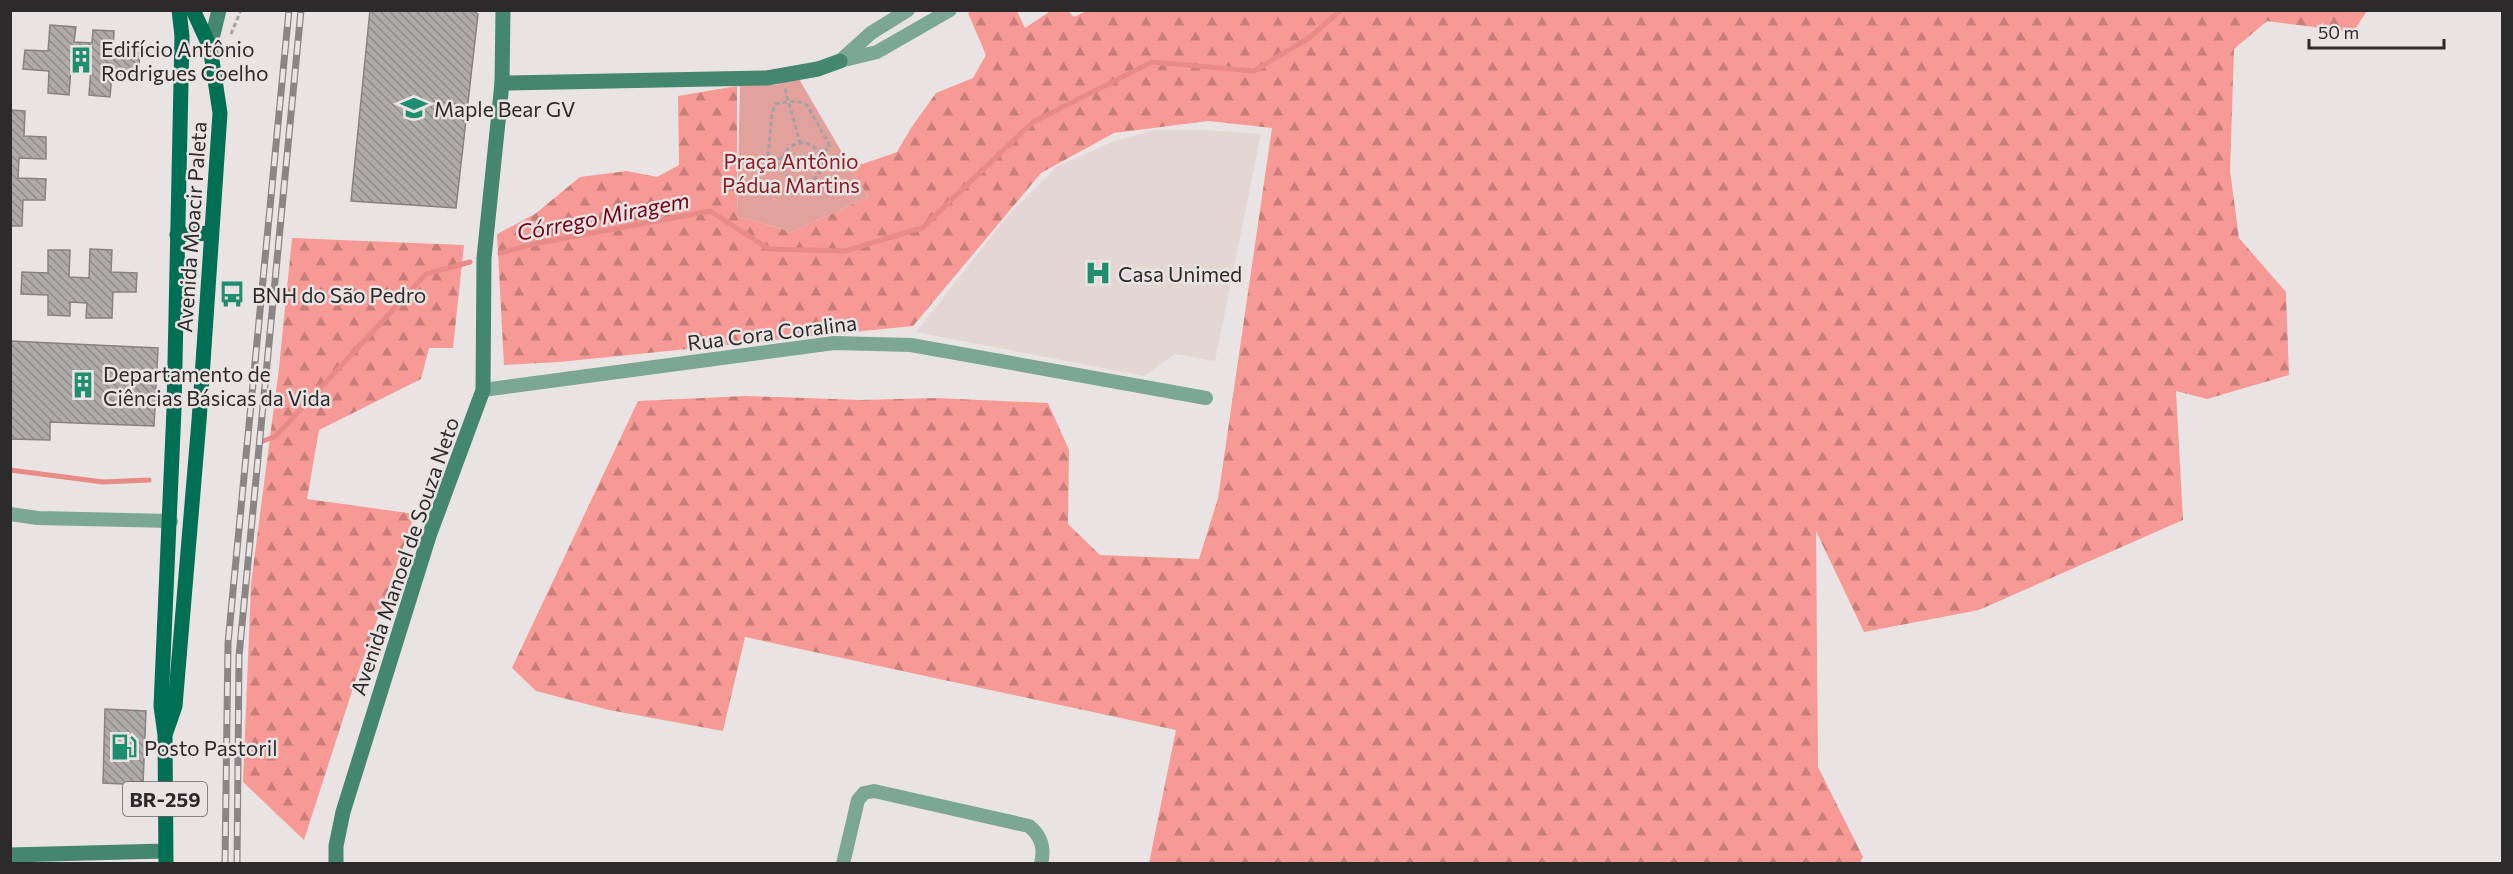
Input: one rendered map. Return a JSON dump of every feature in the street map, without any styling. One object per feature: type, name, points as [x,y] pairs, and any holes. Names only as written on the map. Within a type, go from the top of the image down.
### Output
[{"type":"main road","name":"Avenida Moacir Paleta","points":[[165,857],[165,735],[162,706],[171,521],[182,36],[179,10]]},
{"type":"main road","name":"Avenida Moacir Paleta","points":[[165,735],[175,706],[199,421],[220,113],[210,47],[193,10]]},
{"type":"main road","points":[[177,235],[211,233]]},
{"type":"street","points":[[210,47],[219,10]]},
{"type":"street","name":"Avenida Manoel de Souza Neto","points":[[336,864],[336,846],[343,812],[429,536],[483,390],[484,258],[502,83],[503,10]]},
{"type":"street","points":[[840,61],[871,33],[908,10]]},
{"type":"street","points":[[502,83],[782,76],[818,69],[878,52],[950,10]]},
{"type":"street","name":"Rua Cora Coralina","points":[[483,390],[834,343],[869,342],[911,345],[1206,398]]},
{"type":"street","points":[[10,514],[38,518],[171,521]]},
{"type":"street","points":[[843,864],[858,800],[864,793],[874,791],[1029,825],[1037,832],[1042,842],[1041,864]]},
{"type":"street","points":[[10,855],[165,857]]},
{"type":"path","points":[[782,76],[800,143]]},
{"type":"path","points":[[782,159],[768,157],[772,112],[776,104],[789,101],[801,101],[807,105],[830,146],[820,156]]},
{"type":"path","points":[[800,143],[812,146],[820,156],[820,169],[817,175],[800,183],[788,177],[782,166],[782,159],[788,148],[800,143]]},
{"type":"shaded area","name":"Casa Unimed","points":[[1155,130],[1206,130],[1261,134],[1215,361],[1175,354],[1144,376],[916,332],[1010,213],[1058,166],[1114,141]]},
{"type":"green space","points":[[1052,10],[1068,11],[1074,17],[1088,10],[2367,11],[2353,32],[2267,21],[2234,49],[2230,171],[2239,238],[2286,292],[2289,375],[2207,399],[2176,391],[2183,520],[1979,610],[1864,632],[1816,531],[1818,767],[1863,857],[1860,863],[1149,863],[1176,730],[745,637],[723,731],[609,710],[536,691],[512,668],[638,401],[745,396],[861,400],[936,398],[1048,403],[1069,450],[1068,524],[1100,555],[1199,559],[1218,498],[1272,128],[1208,121],[1114,133],[1041,173],[913,326],[559,362],[504,365],[497,234],[535,214],[580,177],[627,171],[657,177],[679,165],[678,96],[737,86],[737,216],[792,232],[868,197],[851,168],[897,152],[936,93],[973,78],[986,55],[968,13],[972,11],[1017,11],[1025,28]]},
{"type":"green space","name":"Praça Antônio Pádua Martins","points":[[799,79],[868,197],[792,232],[737,216],[740,85],[774,85]]},
{"type":"green space","points":[[292,238],[464,245],[453,348],[429,348],[421,379],[319,430],[307,499],[415,514],[356,679],[304,840],[243,782],[251,584],[279,368]]},
{"type":"building","name":"Maple Bear GV","points":[[370,10],[472,10],[478,14],[456,208],[351,201]]},
{"type":"building","name":"Edifício Antônio Rodrigues Coelho","points":[[50,25],[76,27],[74,42],[92,43],[93,30],[114,31],[113,51],[140,53],[138,76],[112,74],[110,97],[89,95],[91,68],[71,67],[69,95],[48,93],[49,71],[23,69],[25,50],[48,51]]},
{"type":"building","points":[[10,110],[25,111],[24,136],[46,137],[46,159],[19,158],[18,178],[46,179],[45,200],[23,200],[22,226],[10,226]]},
{"type":"building","points":[[90,249],[112,250],[111,272],[137,273],[136,292],[113,292],[112,318],[86,318],[87,303],[70,302],[70,316],[48,315],[48,295],[21,294],[22,272],[48,273],[48,250],[70,250],[69,277],[89,278]]},
{"type":"building","name":"Departamento de Ciências Básicas da Vida","points":[[10,341],[158,348],[154,426],[50,422],[50,440],[10,439]]},
{"type":"building","name":"Posto Pastoril","points":[[105,709],[146,711],[143,785],[103,783]]},
{"type":"waterway","name":"Córrego Miragem","points":[[500,253],[534,244],[710,211],[769,249],[845,251],[922,228],[1033,122],[1152,62],[1254,71],[1309,38],[1341,10]]},
{"type":"waterway","name":"Córrego Miragem","points":[[263,441],[276,436],[426,274],[470,262]]},
{"type":"waterway","name":"Córrego Miragem","points":[[10,470],[103,482],[149,480]]},
{"type":"railway","points":[[225,864],[228,643],[289,10]]},
{"type":"railway","points":[[237,864],[239,656],[301,10]]},
{"type":"place","name":"Edifício Antônio Rodrigues Coelho","points":[[81,60]]},
{"type":"place","name":"Maple Bear GV","points":[[414,108]]},
{"type":"place","name":"Casa Unimed","points":[[1098,273]]},
{"type":"place","name":"BNH do São Pedro","points":[[232,294]]},
{"type":"place","name":"Departamento de Ciências Básicas da Vida","points":[[83,385]]},
{"type":"place","name":"Posto Pastoril","points":[[124,747]]}]
